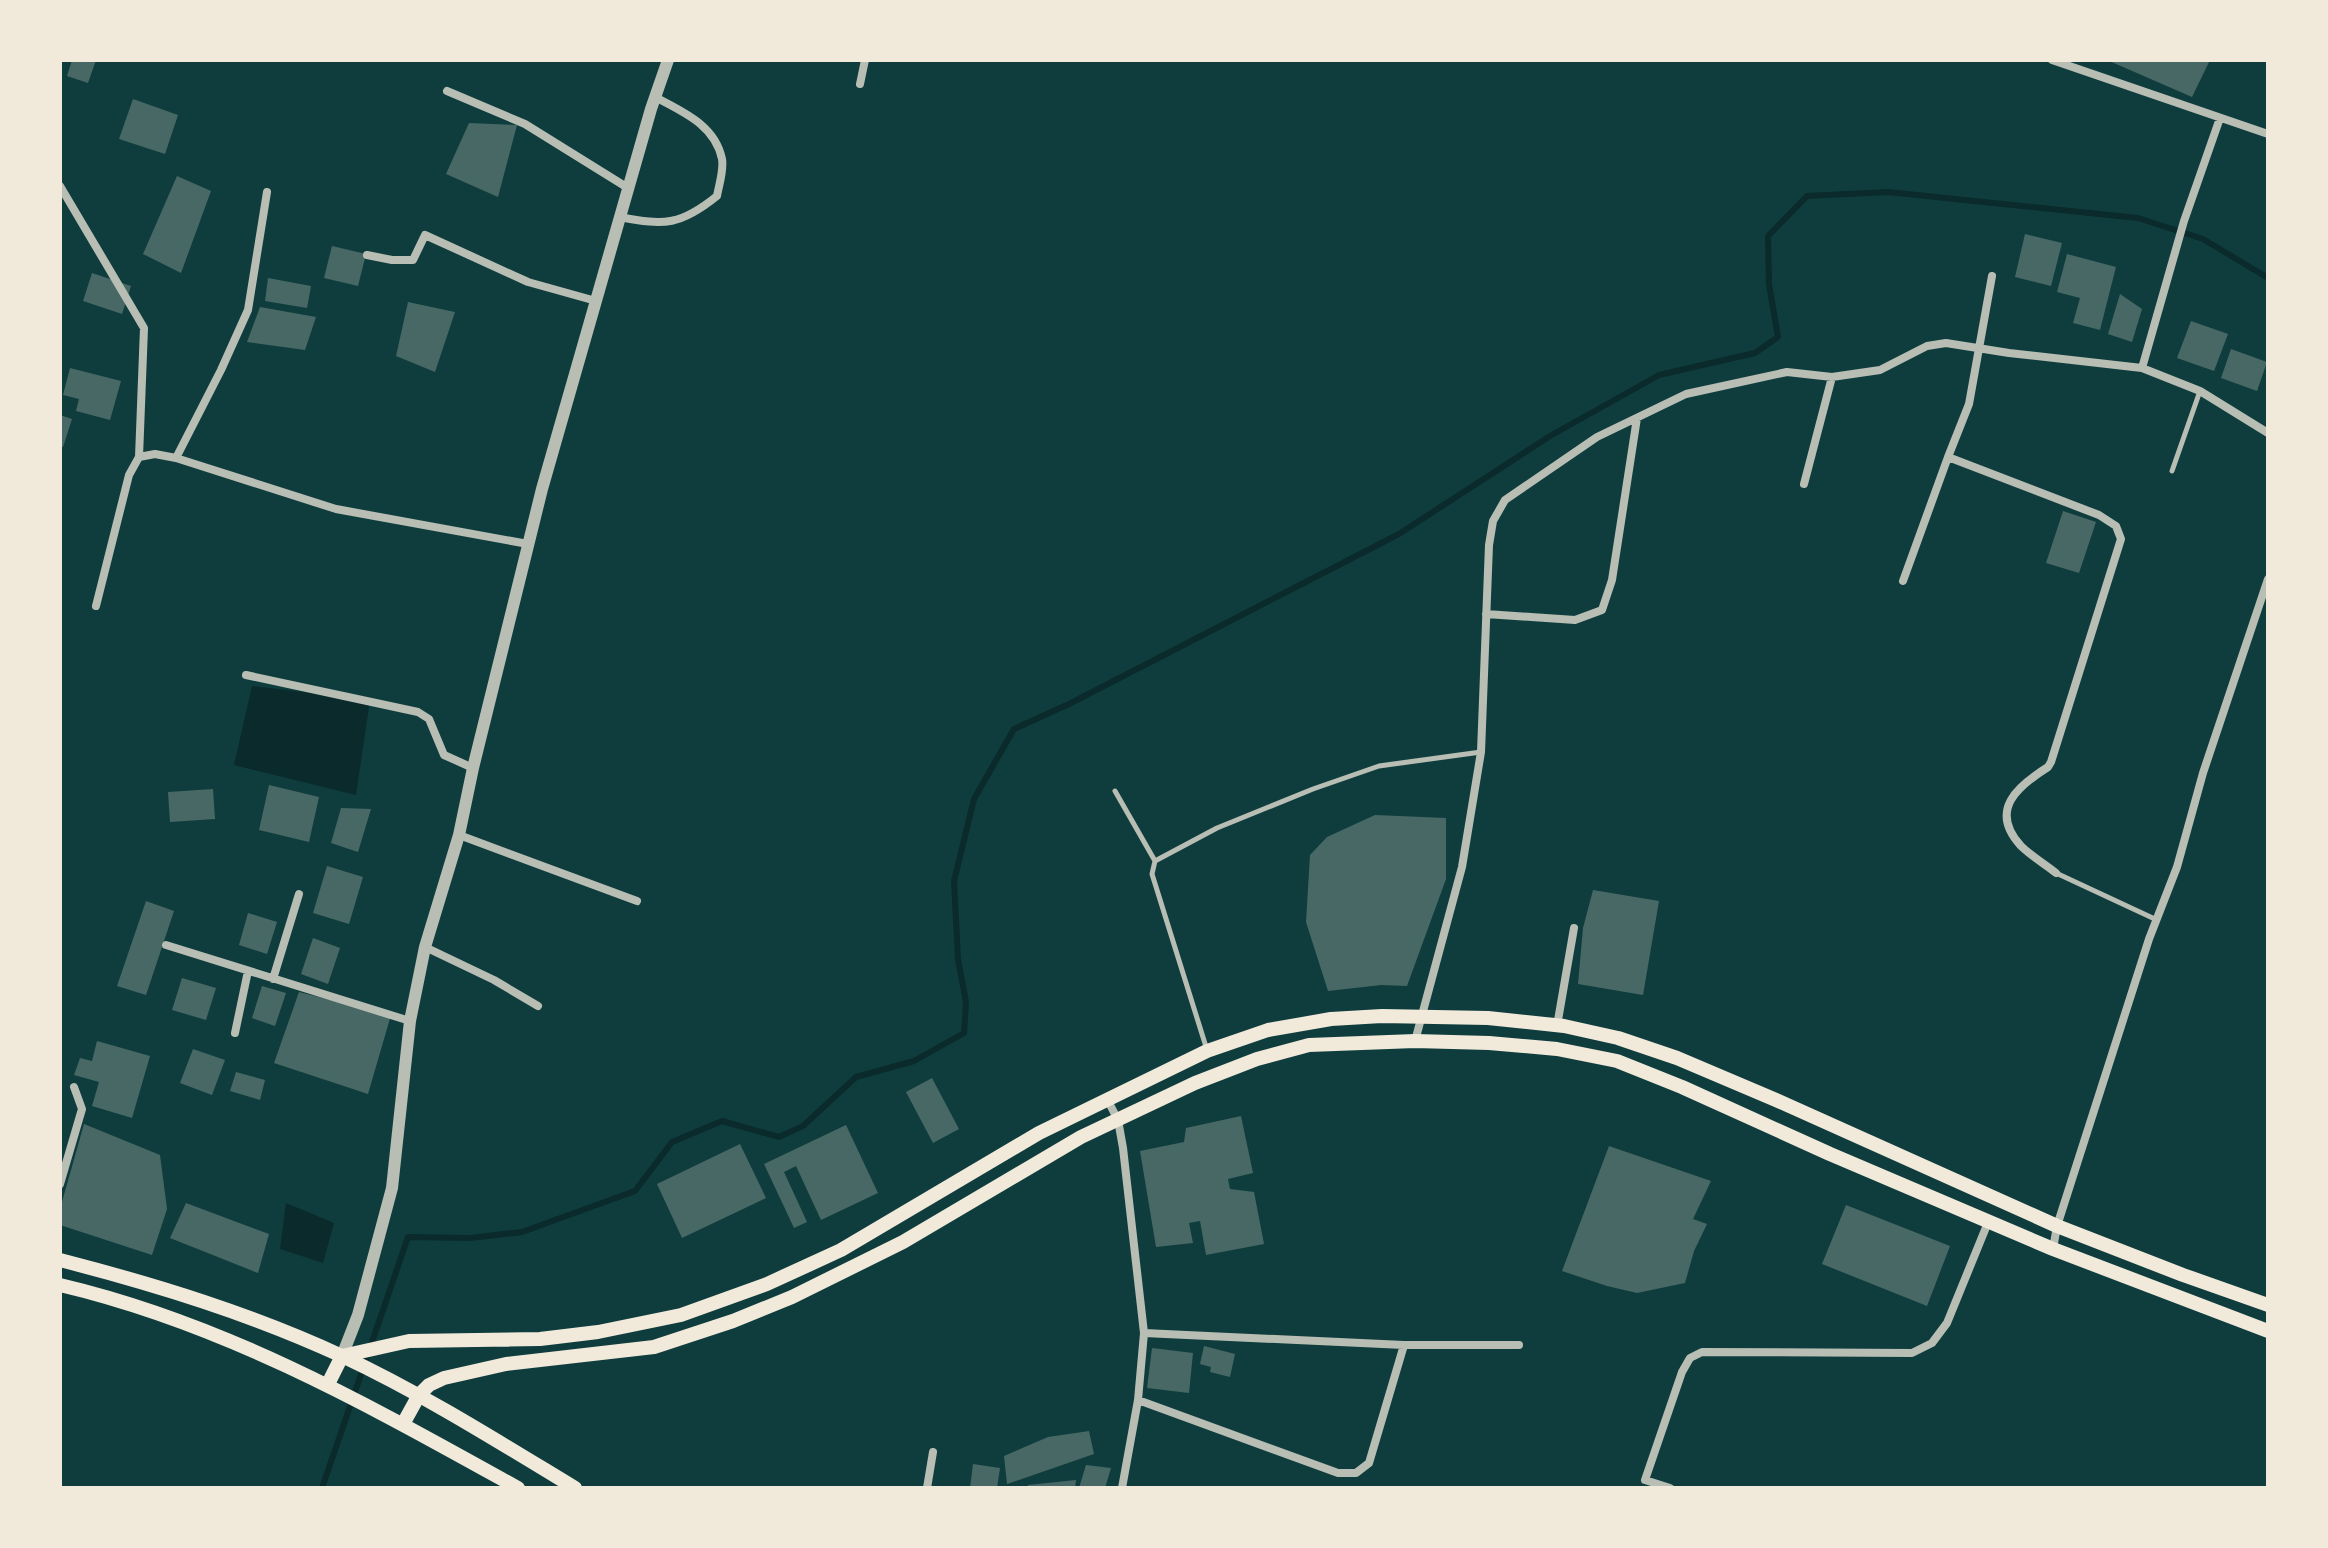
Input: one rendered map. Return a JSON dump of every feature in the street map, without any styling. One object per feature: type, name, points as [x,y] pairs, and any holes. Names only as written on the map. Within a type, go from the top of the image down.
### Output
[{"type":"main road","points":[[331,1386],[347,1357],[409,1341],[540,1339],[598,1332],[681,1315],[767,1284],[841,1250],[1039,1133],[1207,1051],[1268,1030],[1331,1019],[1488,1018],[1557,1026],[1618,1038],[1677,1058],[1776,1100],[2057,1226],[2268,1305]]},
{"type":"main road","points":[[403,1424],[419,1395],[436,1382],[468,1371],[654,1347],[733,1321],[792,1297],[903,1242],[1081,1137],[1195,1083],[1257,1059],[1309,1045],[1415,1041],[1489,1043],[1557,1049],[1617,1061],[2053,1249],[2268,1331]]},
{"type":"main road","points":[[60,1260],[195,1297],[347,1357],[419,1395],[575,1488]]},
{"type":"main road","points":[[60,1285],[185,1322],[331,1386],[518,1488]]},
{"type":"street","points":[[347,1357],[392,1188],[410,1021],[425,947],[459,835],[528,544],[628,188],[668,60]]},
{"type":"street","points":[[860,84],[865,60]]},
{"type":"street","points":[[2052,60],[2268,134]]},
{"type":"street","points":[[447,91],[525,124],[628,188]]},
{"type":"street","points":[[620,217],[670,224],[700,209],[717,196],[723,161],[715,139],[697,120],[655,97]]},
{"type":"street","points":[[2142,368],[2184,221],[2220,118]]},
{"type":"street","points":[[60,186],[144,328],[139,457],[129,475],[96,606]]},
{"type":"street","points":[[176,458],[248,310],[267,192]]},
{"type":"street","points":[[367,255],[413,260],[425,235],[528,282],[596,301]]},
{"type":"street","points":[[1903,581],[1969,404],[1992,276]]},
{"type":"street","points":[[1415,1041],[1462,867],[1481,752],[1489,545],[1493,521],[1505,500],[1597,437],[1686,394],[1787,372],[1832,377],[1880,370],[1927,346],[1946,343],[2142,368],[2200,391],[2268,433]]},
{"type":"street","points":[[1804,484],[1832,377]]},
{"type":"street","points":[[1486,614],[1575,620],[1602,610],[1610,588],[1637,418]]},
{"type":"street","points":[[139,457],[155,454],[176,458],[336,509],[528,544]]},
{"type":"street","points":[[1948,457],[2099,515],[2116,526],[2121,539],[2051,762],[2015,791],[2008,808],[2007,824],[2021,845],[2056,873]]},
{"type":"street","points":[[2053,1249],[2057,1226],[2149,939],[2177,867],[2203,773],[2268,579]]},
{"type":"street","points":[[246,675],[418,712],[429,719],[444,755],[473,768]]},
{"type":"street","points":[[459,835],[637,901]]},
{"type":"street","points":[[273,979],[299,894]]},
{"type":"street","points":[[1557,1026],[1574,928]]},
{"type":"street","points":[[166,945],[410,1021]]},
{"type":"street","points":[[425,947],[494,980],[538,1006]]},
{"type":"street","points":[[235,1033],[248,971]]},
{"type":"street","points":[[60,1184],[82,1109],[74,1087]]},
{"type":"street","points":[[1107,1099],[1118,1120],[1144,1333],[1138,1400],[1122,1488]]},
{"type":"street","points":[[1670,1488],[1644,1484],[1682,1372],[1690,1358],[1702,1352],[1912,1353],[1932,1343],[1947,1323],[1989,1220]]},
{"type":"street","points":[[1144,1333],[1404,1345],[1519,1345]]},
{"type":"street","points":[[1138,1400],[1338,1473],[1356,1473],[1369,1463],[1404,1345]]},
{"type":"street","points":[[927,1488],[933,1452]]},
{"type":"lane","points":[[2172,471],[2200,391]]},
{"type":"lane","points":[[1207,1051],[1155,883],[1152,867],[1155,861],[1217,828],[1379,766],[1481,752]]},
{"type":"lane","points":[[1115,791],[1155,861]]},
{"type":"lane","points":[[2056,873],[2158,920]]},
{"type":"water","points":[[252,686],[370,700],[356,795],[234,765]]},
{"type":"water","points":[[286,1203],[334,1223],[323,1263],[280,1249]]},
{"type":"building","points":[[72,60],[96,60],[88,83],[67,76]]},
{"type":"building","points":[[2107,60],[2210,60],[2192,97]]},
{"type":"building","points":[[133,99],[178,115],[165,154],[119,139]]},
{"type":"building","points":[[469,123],[517,125],[498,197],[446,174]]},
{"type":"building","points":[[177,176],[211,191],[181,273],[143,254]]},
{"type":"building","points":[[2025,234],[2062,243],[2051,286],[2015,277]]},
{"type":"building","points":[[332,246],[366,254],[358,286],[324,278]]},
{"type":"building","points":[[2067,254],[2116,267],[2100,330],[2073,323],[2080,298],[2057,292]]},
{"type":"building","points":[[92,273],[131,286],[122,314],[83,301]]},
{"type":"building","points":[[268,278],[311,286],[307,308],[265,301]]},
{"type":"building","points":[[2120,294],[2142,309],[2132,342],[2108,334]]},
{"type":"building","points":[[408,302],[455,312],[435,372],[396,356]]},
{"type":"building","points":[[260,307],[316,317],[305,350],[247,342]]},
{"type":"building","points":[[2191,321],[2228,334],[2214,371],[2177,358]]},
{"type":"building","points":[[2231,349],[2267,362],[2257,391],[2221,378]]},
{"type":"building","points":[[70,368],[121,381],[110,420],[76,411],[79,399],[63,395]]},
{"type":"building","points":[[60,415],[72,419],[63,447],[60,446]]},
{"type":"building","points":[[2063,511],[2096,522],[2079,573],[2046,563]]},
{"type":"building","points":[[269,785],[319,797],[309,842],[259,830]]},
{"type":"building","points":[[213,789],[215,819],[170,822],[168,792]]},
{"type":"building","points":[[341,808],[371,809],[358,852],[331,843]]},
{"type":"building","points":[[1375,815],[1446,818],[1446,879],[1407,986],[1381,985],[1328,991],[1306,922],[1310,855],[1327,837]]},
{"type":"building","points":[[327,866],[363,877],[349,924],[313,913]]},
{"type":"building","points":[[1593,890],[1659,901],[1643,995],[1578,984],[1583,928]]},
{"type":"building","points":[[146,901],[174,911],[146,995],[117,986]]},
{"type":"building","points":[[248,913],[277,922],[267,954],[239,945]]},
{"type":"building","points":[[313,938],[340,948],[328,984],[301,974]]},
{"type":"building","points":[[182,978],[216,988],[206,1020],[172,1010]]},
{"type":"building","points":[[262,986],[286,993],[275,1026],[252,1018]]},
{"type":"building","points":[[299,992],[391,1015],[368,1094],[274,1063]]},
{"type":"building","points":[[97,1041],[150,1056],[132,1118],[92,1106],[99,1082],[74,1075],[80,1058],[92,1061]]},
{"type":"building","points":[[193,1049],[225,1060],[212,1095],[180,1083]]},
{"type":"building","points":[[236,1072],[265,1080],[260,1100],[230,1091]]},
{"type":"building","points":[[932,1078],[959,1129],[933,1143],[906,1092]]},
{"type":"building","points":[[1241,1116],[1253,1173],[1228,1179],[1230,1189],[1254,1192],[1264,1244],[1206,1255],[1200,1221],[1189,1223],[1193,1243],[1156,1247],[1140,1151],[1184,1142],[1186,1128]]},
{"type":"building","points":[[84,1124],[160,1155],[167,1209],[152,1255],[60,1225],[60,1209]]},
{"type":"building","points":[[846,1125],[878,1193],[821,1220],[796,1166],[784,1172],[807,1222],[794,1228],[764,1164]]},
{"type":"building","points":[[740,1144],[766,1198],[682,1238],[657,1184]]},
{"type":"building","points":[[1609,1146],[1711,1181],[1693,1219],[1707,1224],[1694,1251],[1685,1283],[1637,1293],[1562,1271]]},
{"type":"building","points":[[186,1203],[269,1234],[258,1273],[170,1238]]},
{"type":"building","points":[[1846,1205],[1950,1246],[1927,1306],[1822,1264]]},
{"type":"building","points":[[1204,1346],[1235,1354],[1230,1377],[1210,1372],[1211,1367],[1200,1364]]},
{"type":"building","points":[[1152,1348],[1193,1353],[1189,1393],[1147,1388]]},
{"type":"building","points":[[1089,1431],[1094,1454],[1007,1484],[1004,1456],[1048,1437]]},
{"type":"building","points":[[973,1464],[1000,1468],[997,1488],[970,1488]]},
{"type":"building","points":[[1086,1465],[1111,1468],[1105,1488],[1079,1488]]},
{"type":"building","points":[[1076,1480],[1075,1488],[1027,1488],[1028,1485]]},
{"type":"waterway","points":[[322,1488],[408,1237],[470,1238],[522,1232],[635,1191],[672,1142],[722,1121],[779,1137],[803,1126],[856,1077],[914,1061],[964,1033],[966,1002],[958,959],[954,881],[974,799],[1014,729],[1069,704],[1399,534],[1550,436],[1659,375],[1755,353],[1778,337],[1769,284],[1768,236],[1807,196],[1888,192],[2138,218],[2203,239],[2268,278]]}]
